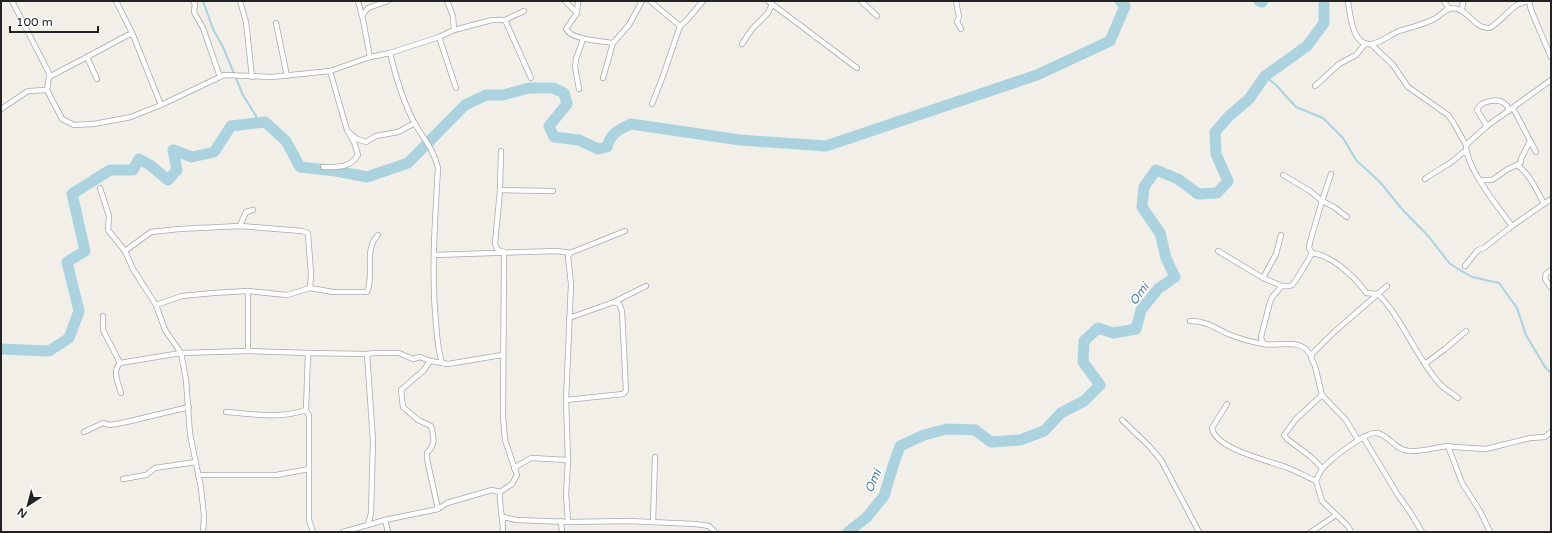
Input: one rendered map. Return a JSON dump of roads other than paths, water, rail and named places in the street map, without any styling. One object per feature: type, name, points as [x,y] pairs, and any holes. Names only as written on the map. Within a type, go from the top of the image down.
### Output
[{"type":"street","points":[[12,1],[49,77],[47,90],[62,119],[74,125],[94,124],[131,117],[162,105],[224,75],[272,77],[330,71],[370,57],[390,53],[439,37],[454,30],[492,20],[505,20],[524,11]]},
{"type":"street","points":[[116,1],[133,35],[162,105]]},
{"type":"street","points":[[193,1],[195,4],[194,12],[204,28],[220,77]]},
{"type":"street","points":[[240,1],[246,22],[252,76]]},
{"type":"street","points":[[358,1],[370,57]]},
{"type":"street","points":[[362,16],[368,8],[388,1]]},
{"type":"street","points":[[447,1],[453,16],[454,30]]},
{"type":"street","points":[[565,1],[577,13]]},
{"type":"street","points":[[578,1],[577,13],[566,30],[568,33],[583,39],[613,43]]},
{"type":"street","points":[[603,78],[613,43],[629,25],[642,1]]},
{"type":"street","points":[[650,1],[680,26]]},
{"type":"street","points":[[652,104],[680,26],[703,1]]},
{"type":"street","points":[[861,1],[878,16]]},
{"type":"street","points":[[956,1],[959,17],[958,22],[961,29]]},
{"type":"street","points":[[1348,1],[1354,31],[1358,40],[1364,44],[1371,44],[1400,31],[1434,19],[1449,9],[1462,11],[1480,26],[1489,28],[1519,4],[1529,1],[1531,10],[1551,57]]},
{"type":"street","points":[[1444,1],[1449,9]]},
{"type":"street","points":[[1462,11],[1463,1]]},
{"type":"street","points":[[742,44],[752,30],[768,13],[770,3],[857,68]]},
{"type":"street","points":[[505,20],[531,78]]},
{"type":"street","points":[[276,23],[287,76]]},
{"type":"street","points":[[49,77],[128,35],[133,35]]},
{"type":"street","points":[[439,37],[456,88]]},
{"type":"street","points":[[579,89],[575,67],[576,59],[583,39]]},
{"type":"street","points":[[1315,86],[1339,64],[1356,54],[1364,44]]},
{"type":"street","points":[[1371,44],[1393,65],[1408,87],[1448,115],[1466,145],[1466,153],[1480,180],[1490,197],[1512,226]]},
{"type":"street","points":[[390,53],[398,84],[415,123],[435,156],[438,168],[433,300],[439,354],[442,363]]},
{"type":"street","points":[[86,57],[97,79]]},
{"type":"street","points":[[323,168],[342,166],[353,162],[358,155],[354,142],[347,130],[330,71]]},
{"type":"street","points":[[1466,145],[1487,126],[1551,80]]},
{"type":"street","points":[[1,109],[28,91],[47,90]]},
{"type":"street","points":[[1487,126],[1476,110],[1478,107],[1488,101],[1497,101],[1506,105],[1511,110],[1536,152]]},
{"type":"street","points":[[347,130],[357,139],[366,142],[376,136],[398,132],[415,123]]},
{"type":"street","points":[[1480,180],[1492,180],[1508,169],[1522,162],[1521,159],[1530,140]]},
{"type":"street","points":[[500,151],[500,190],[495,244],[498,250],[504,252]]},
{"type":"street","points":[[1425,179],[1438,169],[1455,161],[1462,152],[1466,153]]},
{"type":"street","points":[[1517,165],[1522,168],[1528,176],[1544,204]]},
{"type":"street","points":[[1331,174],[1309,248],[1312,253],[1327,258],[1339,265],[1363,287],[1366,293],[1378,294],[1398,319],[1439,383],[1458,398]]},
{"type":"street","points":[[1282,175],[1310,191],[1322,201],[1334,207],[1347,217]]},
{"type":"street","points":[[100,188],[109,216],[108,230],[125,251],[133,269],[156,305],[166,330],[181,353],[186,380],[190,434],[201,488],[204,516],[203,532]]},
{"type":"street","points":[[500,190],[553,191]]},
{"type":"street","points":[[1465,266],[1478,250],[1484,248],[1512,226],[1551,199]]},
{"type":"street","points":[[240,226],[246,212],[253,210]]},
{"type":"street","points":[[125,251],[151,232],[179,228],[240,226],[302,231],[308,233],[311,274],[310,288]]},
{"type":"street","points":[[434,255],[557,251],[570,254],[625,231]]},
{"type":"street","points":[[156,305],[182,296],[248,291],[287,295],[310,288],[333,292],[367,292],[370,285],[370,251],[374,238],[378,235]]},
{"type":"street","points":[[1263,278],[1276,254],[1281,235]]},
{"type":"street","points":[[1218,251],[1263,278],[1282,286],[1292,285],[1295,282],[1300,272],[1311,258],[1312,253]]},
{"type":"street","points":[[343,532],[385,520],[438,509],[447,503],[492,490],[500,492],[512,484],[517,475],[504,440],[503,416],[502,355],[504,252]]},
{"type":"street","points":[[568,522],[566,494],[568,460],[566,400],[571,284],[568,257],[570,254]]},
{"type":"street","points":[[1551,270],[1546,274],[1545,279],[1551,288]]},
{"type":"street","points":[[569,318],[614,302],[646,286]]},
{"type":"street","points":[[1265,344],[1261,337],[1270,302],[1282,286]]},
{"type":"street","points":[[1311,356],[1333,333],[1388,286]]},
{"type":"street","points":[[248,291],[248,351]]},
{"type":"street","points":[[566,400],[623,394],[626,391],[622,311],[619,304],[614,302]]},
{"type":"street","points":[[103,316],[103,330],[120,363]]},
{"type":"street","points":[[1190,321],[1205,322],[1228,334],[1265,344],[1298,344],[1309,352],[1311,356],[1322,395],[1346,420],[1358,440]]},
{"type":"street","points":[[1426,363],[1466,331]]},
{"type":"street","points":[[121,394],[115,372],[120,363],[181,353],[248,351],[367,354],[399,353],[412,359],[420,357],[430,361],[448,364],[502,355]]},
{"type":"street","points":[[308,353],[306,410],[309,416],[309,520],[313,532]]},
{"type":"street","points":[[367,354],[373,441],[371,513],[368,525]]},
{"type":"street","points":[[430,361],[424,370],[401,390],[403,407],[418,420],[431,426],[434,439],[432,448],[426,453],[438,509]]},
{"type":"street","points":[[1322,395],[1296,419],[1284,435],[1322,468]]},
{"type":"street","points":[[1227,404],[1212,428],[1212,432],[1217,438],[1244,454],[1289,469],[1316,481]]},
{"type":"street","points":[[84,432],[103,423],[110,425],[122,423],[189,407]]},
{"type":"street","points":[[226,412],[280,416],[295,414],[306,410]]},
{"type":"street","points":[[1122,420],[1161,460],[1199,532]]},
{"type":"street","points":[[1351,532],[1348,526],[1322,501],[1316,481],[1322,468],[1358,440],[1371,433],[1378,433],[1398,448],[1409,451],[1448,446],[1486,450],[1530,438],[1545,437],[1551,432]]},
{"type":"street","points":[[1363,437],[1422,532]]},
{"type":"street","points":[[1448,446],[1462,483],[1480,511],[1490,532]]},
{"type":"street","points":[[653,522],[655,457]]},
{"type":"street","points":[[514,468],[531,458],[568,460]]},
{"type":"street","points":[[123,479],[146,475],[155,468],[196,462]]},
{"type":"street","points":[[198,475],[276,475],[309,469]]},
{"type":"street","points":[[500,492],[503,532]]},
{"type":"street","points":[[1311,532],[1336,515]]},
{"type":"street","points":[[503,520],[503,517],[517,520],[568,522],[653,522],[709,526],[714,531],[713,532]]},
{"type":"street","points":[[385,520],[388,532]]},
{"type":"street","points":[[561,521],[562,532]]},
{"type":"waterway","points":[[203,1],[213,29],[223,47],[243,95],[256,116],[256,123]]},
{"type":"waterway","points":[[1,349],[49,351],[69,338],[79,311],[67,262],[85,251],[72,194],[110,170],[133,170],[139,159],[150,165],[168,180],[177,170],[173,150],[192,157],[214,152],[231,126],[265,122],[286,141],[300,167],[336,171],[367,177],[408,163],[465,105],[486,95],[503,95],[529,88],[553,88],[564,93],[567,104],[549,126],[554,137],[579,140],[598,149],[607,147],[608,142],[616,132],[631,124],[740,140],[826,146],[1037,75],[1110,41],[1125,6],[1120,1]]},
{"type":"waterway","name":"Omi","points":[[1259,1],[1263,1]]},
{"type":"waterway","name":"Omi","points":[[848,532],[867,517],[884,496],[900,446],[924,435],[947,429],[975,430],[991,442],[1020,440],[1044,431],[1061,413],[1084,401],[1100,385],[1083,362],[1084,341],[1098,328],[1113,333],[1136,329],[1141,310],[1158,289],[1175,277],[1166,258],[1160,233],[1142,207],[1144,187],[1156,170],[1178,179],[1198,194],[1217,193],[1228,181],[1216,154],[1215,132],[1229,116],[1249,99],[1265,76],[1307,46],[1324,23],[1324,1]]},
{"type":"waterway","points":[[1265,76],[1276,85],[1296,107],[1323,118],[1343,138],[1356,160],[1380,182],[1401,208],[1429,237],[1450,264],[1472,277],[1499,283],[1517,308],[1526,335],[1545,367],[1551,373]]}]
